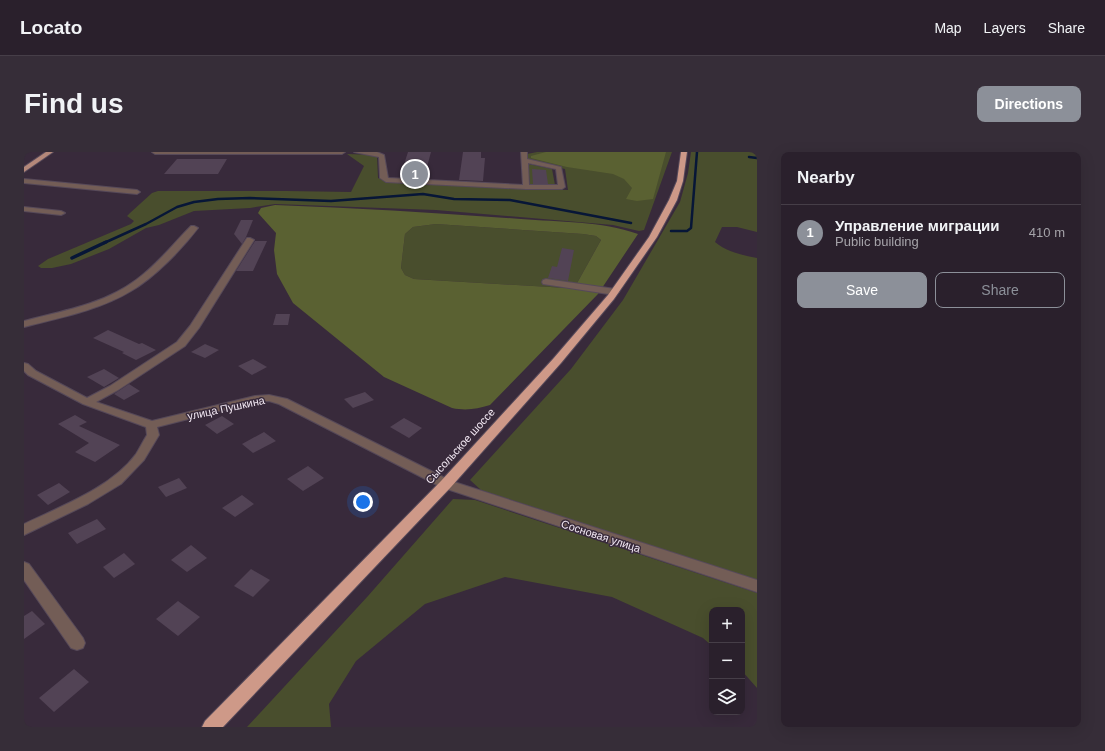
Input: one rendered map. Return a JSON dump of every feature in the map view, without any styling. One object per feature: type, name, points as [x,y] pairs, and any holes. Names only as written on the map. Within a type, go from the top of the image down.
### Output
[{"type":"highway","name":"Сысольское шоссе","points":[[211,727],[446,484],[557,361],[615,292],[653,237],[673,200],[680,181],[684,152]]},
{"type":"main road","points":[[24,170],[50,152]]},
{"type":"street","points":[[154,152],[342,152]]},
{"type":"street","points":[[357,152],[374,152],[380,154],[382,156],[383,178],[386,180],[526,187],[562,187],[559,168],[526,154],[526,187]]},
{"type":"street","points":[[24,181],[137,192]]},
{"type":"street","points":[[24,209],[61,213]]},
{"type":"street","points":[[24,324],[92,305],[116,295],[139,282],[194,228]]},
{"type":"street","points":[[87,402],[114,388],[181,344],[194,328],[250,240]]},
{"type":"street","points":[[546,282],[615,292]]},
{"type":"street","points":[[24,366],[32,374],[87,402],[152,425],[153,435],[140,457],[116,481],[83,501],[24,530]]},
{"type":"street","name":"улица Пушкина","points":[[152,425],[255,399],[269,398],[283,401],[446,484]]},
{"type":"street","name":"Сосновая улица","points":[[446,484],[757,586]]},
{"type":"street","points":[[24,568],[77,643]]},
{"type":"green space","points":[[537,152],[672,152],[644,230],[639,231],[613,225],[436,210],[275,204],[250,208],[194,211],[159,225],[146,228],[109,249],[71,264],[52,268],[41,268],[38,266],[48,259],[131,224],[134,221],[127,216],[152,193],[158,191],[351,192],[364,166],[347,154],[377,155],[378,178],[385,181],[568,190],[565,169],[527,160],[527,154]]},
{"type":"green space","points":[[546,152],[666,152],[653,199],[637,201],[626,199],[632,188],[624,179],[613,174],[567,167],[531,158],[531,156]]},
{"type":"green space","points":[[691,152],[757,152],[757,232],[737,227],[722,227],[715,242],[730,251],[757,258],[757,580],[481,490],[470,480],[571,369],[623,300],[680,202],[688,173]]},
{"type":"green space","points":[[528,164],[552,169],[555,185],[530,185]]},
{"type":"green space","points":[[275,205],[306,206],[595,224],[638,234],[598,294],[490,405],[462,409],[452,408],[384,377],[293,303],[277,274],[274,250],[276,233],[258,213],[261,208]],"holes":[[[436,224],[596,236],[601,240],[576,285],[567,288],[414,279],[405,275],[401,268],[405,234],[413,227]]]},
{"type":"green space","points":[[436,224],[583,234],[596,236],[601,240],[576,285],[567,288],[414,279],[405,275],[401,268],[405,234],[413,227]]},
{"type":"green space","points":[[453,499],[475,500],[757,593],[757,688],[745,674],[745,607],[709,607],[709,643],[703,638],[612,597],[505,577],[425,604],[356,661],[329,704],[331,727],[247,727],[368,596]]},
{"type":"building","points":[[408,152],[431,152],[424,178],[400,177]]},
{"type":"building","points":[[463,152],[481,152],[481,158],[485,158],[483,181],[459,180]]},
{"type":"building","points":[[177,159],[227,159],[218,174],[164,174]]},
{"type":"building","points":[[532,169],[546,170],[548,184],[533,184]]},
{"type":"building","points":[[241,220],[253,220],[242,244],[234,234]]},
{"type":"building","points":[[255,241],[267,241],[253,271],[236,271]]},
{"type":"building","points":[[562,248],[574,250],[568,281],[548,278],[552,266],[557,267]]},
{"type":"building","points":[[276,314],[290,314],[288,325],[273,325]]},
{"type":"building","points":[[108,330],[156,350],[136,360],[122,353],[124,352],[93,338]]},
{"type":"building","points":[[205,344],[219,350],[205,358],[191,352]]},
{"type":"building","points":[[253,359],[267,367],[252,375],[238,366]]},
{"type":"building","points":[[104,369],[119,378],[104,387],[87,377]]},
{"type":"building","points":[[129,384],[140,391],[124,400],[114,394]]},
{"type":"building","points":[[365,392],[374,400],[353,408],[344,399]]},
{"type":"building","points":[[75,415],[87,422],[79,426],[120,445],[95,462],[75,452],[89,443],[58,424]]},
{"type":"building","points":[[222,416],[234,424],[217,434],[205,425]]},
{"type":"building","points":[[404,418],[422,428],[409,438],[390,427]]},
{"type":"building","points":[[264,432],[276,441],[253,453],[242,444]]},
{"type":"building","points":[[308,466],[324,478],[303,491],[287,479]]},
{"type":"building","points":[[179,478],[187,488],[166,497],[158,487]]},
{"type":"building","points":[[59,483],[70,492],[48,505],[37,495]]},
{"type":"building","points":[[242,495],[254,504],[235,517],[222,508]]},
{"type":"building","points":[[97,519],[106,529],[77,544],[68,533]]},
{"type":"building","points":[[191,545],[207,558],[187,572],[171,560]]},
{"type":"building","points":[[124,553],[135,564],[114,578],[103,567]]},
{"type":"building","points":[[251,569],[270,580],[253,597],[234,586]]},
{"type":"building","points":[[178,601],[200,617],[178,636],[156,619]]},
{"type":"building","points":[[32,611],[45,624],[24,639],[24,616]]},
{"type":"building","points":[[74,669],[89,682],[54,712],[39,698]]},
{"type":"waterway","points":[[671,231],[687,231],[691,228],[697,152]]},
{"type":"waterway","points":[[749,157],[757,158]]},
{"type":"waterway","points":[[104,243],[146,224],[177,207],[194,202],[218,199],[250,198],[331,201],[423,194],[454,199],[510,200],[631,223]]},
{"type":"waterway","points":[[72,258],[106,242]]},
{"type":"place","name":"Управление миграции","points":[[415,174]]}]
